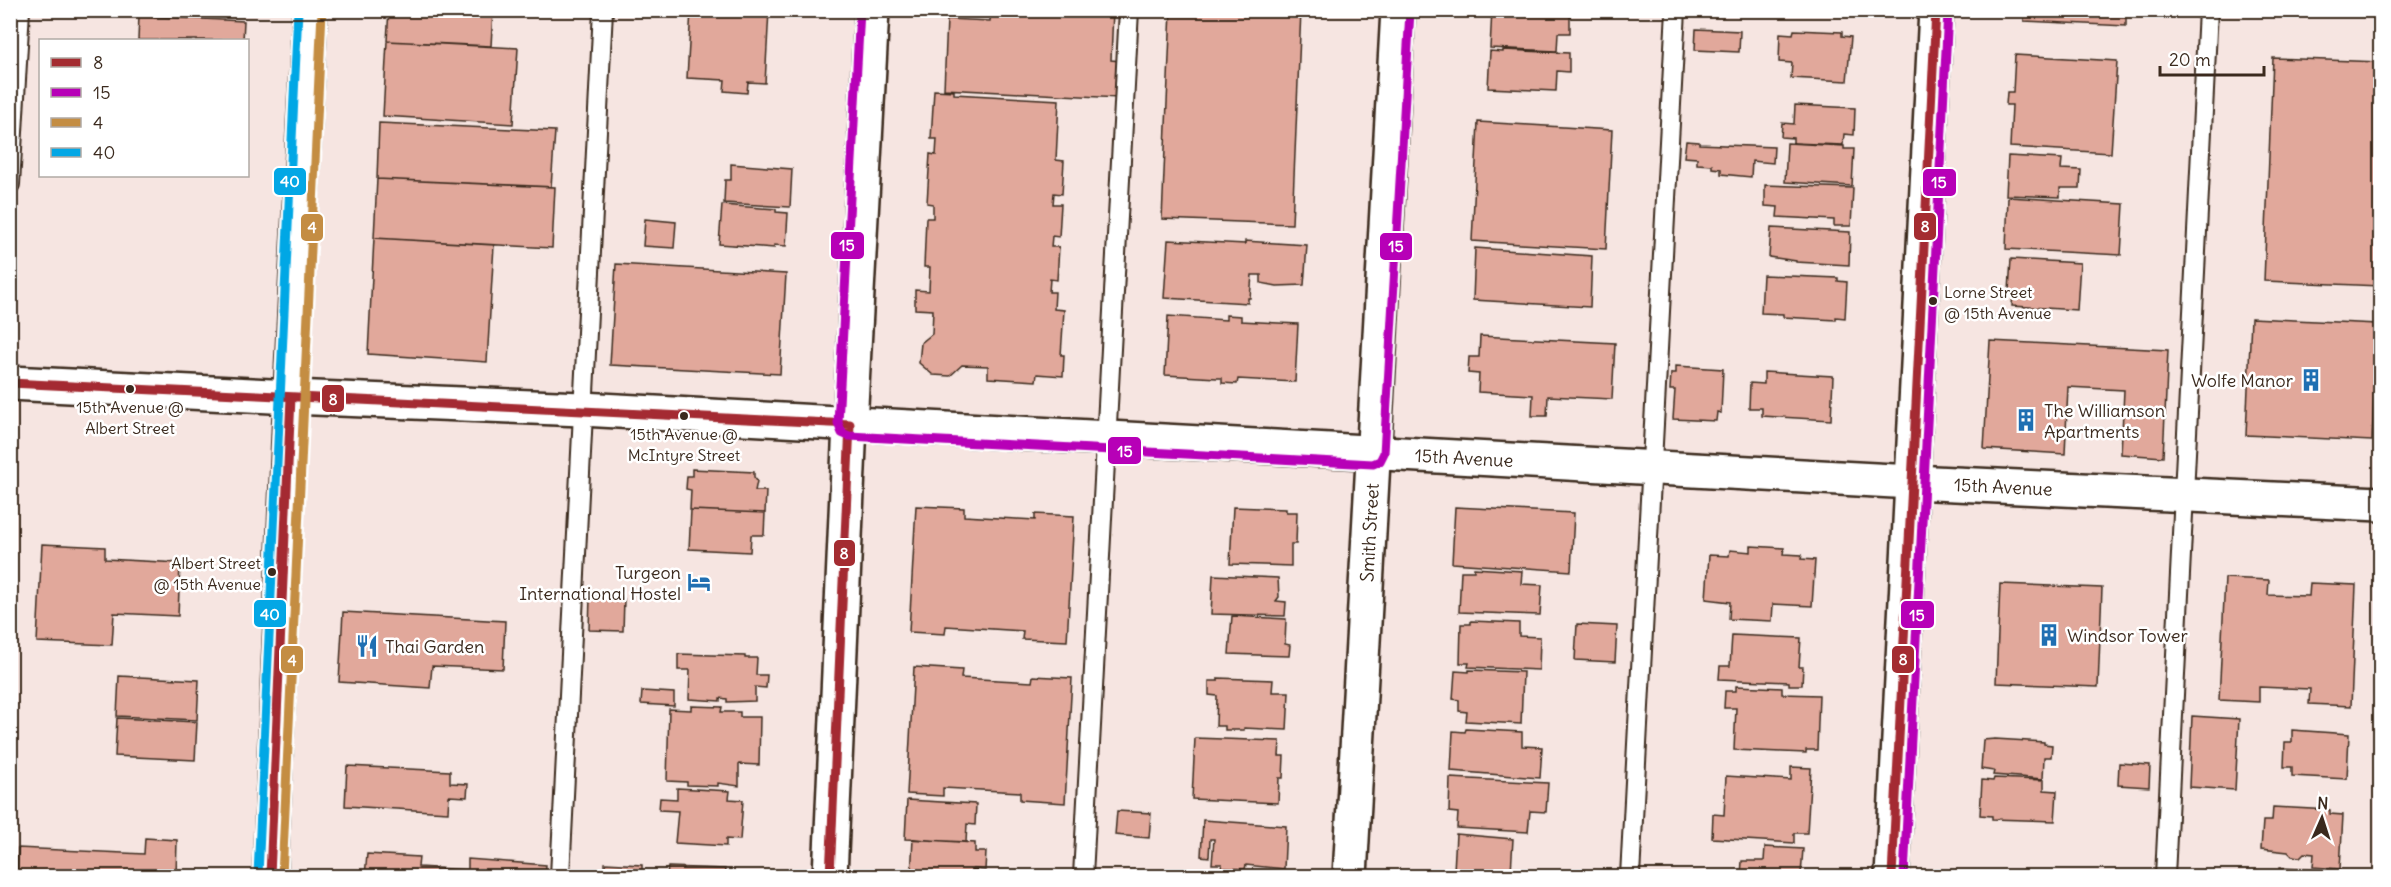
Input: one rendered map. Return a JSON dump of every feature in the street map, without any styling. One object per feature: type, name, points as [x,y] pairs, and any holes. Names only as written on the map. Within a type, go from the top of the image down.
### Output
[{"type":"street","points":[[270,876],[310,10]]},
{"type":"street","points":[[830,876],[850,424],[872,10]]},
{"type":"street","name":"Smith Street","points":[[1350,876],[1398,10]]},
{"type":"street","points":[[1892,876],[1936,10]]},
{"type":"street","name":"15th Avenue","points":[[10,383],[582,409],[1912,482],[2380,504]]},
{"type":"lane","points":[[10,184],[20,10]]},
{"type":"lane","points":[[560,876],[603,10]]},
{"type":"lane","points":[[1083,876],[1129,10]]},
{"type":"lane","points":[[1630,876],[1676,10]]},
{"type":"lane","points":[[2165,876],[2208,10]]},
{"type":"building","points":[[389,10],[493,10],[491,46],[387,41]]},
{"type":"building","points":[[691,10],[769,10],[765,83],[748,82],[747,93],[724,91],[725,80],[687,78]]},
{"type":"building","points":[[991,10],[1113,10],[1111,60],[1121,61],[1119,98],[944,89],[947,19],[990,21]]},
{"type":"building","points":[[1171,10],[1301,10],[1292,224],[1162,219]]},
{"type":"building","points":[[1492,10],[1570,13],[1570,33],[1558,33],[1557,51],[1490,48]]},
{"type":"building","points":[[2024,10],[2126,10],[2126,26],[2024,21]]},
{"type":"building","points":[[139,16],[244,21],[243,39],[138,39]]},
{"type":"building","points":[[1696,29],[1740,31],[1739,52],[1695,50]]},
{"type":"building","points":[[1794,30],[1842,32],[1842,36],[1851,37],[1847,81],[1791,78],[1792,63],[1779,62],[1780,33],[1793,34]]},
{"type":"building","points":[[387,41],[518,48],[513,124],[383,116]]},
{"type":"building","points":[[1503,50],[1569,53],[1569,72],[1557,71],[1556,91],[1488,88],[1490,51],[1503,52]]},
{"type":"building","points":[[2015,55],[2117,61],[2111,153],[2010,147],[2012,105],[2006,105],[2007,92],[2013,92]]},
{"type":"building","points":[[2273,58],[2380,62],[2380,286],[2264,281]]},
{"type":"building","points":[[934,90],[954,91],[954,94],[1059,100],[1056,160],[1064,161],[1062,194],[1054,193],[1053,204],[1061,204],[1059,237],[1052,236],[1051,247],[1059,247],[1057,280],[1050,279],[1049,292],[1055,292],[1054,309],[1064,310],[1061,355],[1064,355],[1063,376],[1037,374],[1036,381],[988,378],[988,366],[962,365],[950,376],[933,375],[919,363],[921,343],[932,334],[933,310],[915,309],[915,290],[929,291],[930,267],[924,267],[926,218],[933,218],[933,204],[927,203],[930,154],[936,155],[937,139],[931,139]]},
{"type":"building","points":[[1795,105],[1855,108],[1854,135],[1844,134],[1843,145],[1793,143],[1793,138],[1781,137],[1782,123],[1794,124]]},
{"type":"building","points":[[1478,122],[1612,130],[1606,249],[1472,241]]},
{"type":"building","points":[[379,123],[555,131],[551,187],[377,179]]},
{"type":"building","points":[[1686,141],[1699,142],[1699,144],[1774,147],[1773,163],[1752,161],[1751,177],[1721,174],[1721,169],[1712,168],[1712,165],[1697,164],[1697,158],[1684,157]]},
{"type":"building","points":[[1787,143],[1844,146],[1844,149],[1854,149],[1852,186],[1785,182]]},
{"type":"building","points":[[2008,156],[2062,159],[2061,169],[2081,170],[2080,188],[2060,188],[2060,197],[2006,195]]},
{"type":"building","points":[[731,164],[792,169],[790,207],[724,203],[725,180],[731,180]]},
{"type":"building","points":[[377,179],[555,187],[552,248],[374,238]]},
{"type":"building","points":[[1765,185],[1853,188],[1851,226],[1834,226],[1834,220],[1777,217],[1778,207],[1765,206]]},
{"type":"building","points":[[2008,197],[2124,204],[2121,255],[2006,249]]},
{"type":"building","points":[[722,205],[776,209],[776,212],[788,213],[786,246],[774,245],[774,248],[719,244]]},
{"type":"building","points":[[645,219],[676,222],[674,248],[643,246]]},
{"type":"building","points":[[1771,228],[1850,232],[1849,265],[1796,262],[1769,257]]},
{"type":"building","points":[[374,238],[494,245],[487,362],[368,354]]},
{"type":"building","points":[[1168,240],[1307,245],[1304,285],[1277,286],[1261,283],[1261,275],[1252,275],[1248,303],[1164,298]]},
{"type":"building","points":[[1475,248],[1592,256],[1590,307],[1473,300]]},
{"type":"building","points":[[2011,259],[2080,263],[2077,310],[2012,306],[2013,291],[2009,291]]},
{"type":"building","points":[[616,264],[786,274],[780,374],[610,365]]},
{"type":"building","points":[[1763,275],[1838,278],[1838,281],[1847,282],[1845,318],[1836,317],[1836,320],[1783,317],[1783,314],[1761,313]]},
{"type":"building","points":[[1226,315],[1241,316],[1241,321],[1298,324],[1295,382],[1238,379],[1237,384],[1222,383],[1222,378],[1165,375],[1168,316],[1226,320]]},
{"type":"building","name":"Wolfe Manor","points":[[2251,318],[2377,324],[2372,441],[2246,435]]},
{"type":"building","points":[[1480,336],[1615,343],[1612,399],[1548,396],[1547,416],[1532,416],[1533,395],[1478,392],[1479,374],[1468,373],[1469,357],[1479,357]]},
{"type":"building","name":"The Williamson Apartments","points":[[1990,341],[2168,350],[2163,457],[2121,454],[2124,390],[2068,387],[2065,454],[1984,449]]},
{"type":"building","points":[[1676,366],[1723,369],[1721,413],[1717,412],[1716,421],[1673,419],[1675,390],[1670,390],[1671,373],[1676,373]]},
{"type":"building","points":[[1764,372],[1833,376],[1831,420],[1762,416],[1762,408],[1749,408],[1750,383],[1764,384]]},
{"type":"building","points":[[692,469],[754,472],[757,481],[755,491],[766,491],[765,513],[690,510],[691,490],[686,489],[687,476],[692,476]]},
{"type":"building","points":[[916,506],[964,508],[964,516],[1035,520],[1035,514],[1074,516],[1067,641],[1022,639],[1023,631],[946,626],[945,634],[909,632]]},
{"type":"building","points":[[1233,507],[1286,509],[1286,512],[1297,512],[1296,544],[1291,544],[1291,566],[1230,564]]},
{"type":"building","points":[[1455,507],[1574,513],[1571,571],[1452,563]]},
{"type":"building","points":[[691,510],[765,513],[764,535],[751,535],[750,552],[689,549]]},
{"type":"building","points":[[42,544],[105,547],[105,559],[180,563],[178,616],[114,613],[112,645],[37,642]]},
{"type":"building","points":[[1751,546],[1784,548],[1783,554],[1802,555],[1801,559],[1815,560],[1812,606],[1773,604],[1772,621],[1729,619],[1730,602],[1706,599],[1709,555],[1729,556],[1730,550],[1751,552]]},
{"type":"building","points":[[1474,568],[1522,571],[1521,584],[1542,585],[1540,615],[1459,612],[1461,571],[1474,571]]},
{"type":"building","points":[[1213,575],[1278,578],[1279,597],[1276,601],[1286,602],[1285,616],[1211,614]]},
{"type":"building","points":[[2225,578],[2269,580],[2268,595],[2309,596],[2310,583],[2356,585],[2351,706],[2309,704],[2310,689],[2259,687],[2259,702],[2219,700]]},
{"type":"building","name":"Windsor Tower","points":[[2000,584],[2102,588],[2098,687],[1996,683]]},
{"type":"building","points":[[590,597],[624,599],[623,631],[589,630]]},
{"type":"building","points":[[343,612],[505,621],[503,669],[432,666],[430,688],[339,682]]},
{"type":"building","points":[[1232,616],[1286,619],[1285,644],[1290,645],[1289,656],[1229,654]]},
{"type":"building","points":[[1471,621],[1519,623],[1519,636],[1540,637],[1539,670],[1468,667],[1469,663],[1460,663],[1461,624],[1471,624]]},
{"type":"building","points":[[1577,624],[1617,626],[1615,662],[1575,660]]},
{"type":"building","points":[[1732,635],[1801,638],[1799,667],[1803,667],[1802,685],[1789,685],[1789,682],[1719,679],[1720,666],[1730,666]]},
{"type":"building","points":[[678,654],[757,658],[756,675],[767,675],[766,688],[755,687],[755,701],[727,702],[727,699],[720,698],[720,701],[689,699],[690,670],[678,670]]},
{"type":"building","points":[[914,667],[962,670],[961,678],[1032,682],[1033,676],[1072,678],[1065,803],[1020,800],[1020,792],[943,788],[943,796],[907,794]]},
{"type":"building","points":[[1469,670],[1523,672],[1521,724],[1466,721],[1467,712],[1459,711],[1459,700],[1453,699],[1455,671],[1469,672]]},
{"type":"building","points":[[119,676],[199,680],[197,720],[117,716]]},
{"type":"building","points":[[1218,678],[1273,680],[1272,692],[1289,692],[1287,730],[1244,728],[1244,730],[1225,730],[1225,726],[1216,726],[1217,696],[1209,695],[1209,681],[1218,681]]},
{"type":"building","points":[[1736,686],[1782,688],[1782,694],[1819,695],[1817,750],[1806,750],[1806,753],[1734,750],[1736,708],[1724,708],[1725,691],[1736,691]]},
{"type":"building","points":[[642,691],[674,693],[674,706],[641,704]]},
{"type":"building","points":[[691,706],[722,707],[721,712],[740,712],[740,717],[760,717],[759,765],[739,764],[739,786],[718,783],[718,786],[687,785],[687,782],[667,781],[669,709],[691,710]]},
{"type":"building","points":[[2192,716],[2239,719],[2235,790],[2189,787]]},
{"type":"building","points":[[117,718],[197,722],[195,760],[115,756]]},
{"type":"building","points":[[1466,729],[1522,732],[1522,746],[1542,747],[1540,778],[1451,771],[1453,731],[1465,732]]},
{"type":"building","points":[[2292,730],[2349,734],[2347,779],[2292,776],[2292,767],[2284,767],[2285,742],[2292,742]]},
{"type":"building","points":[[1195,738],[1280,741],[1279,756],[1284,756],[1283,778],[1279,778],[1278,803],[1192,799]]},
{"type":"building","points":[[1983,740],[2044,742],[2044,744],[2052,745],[2051,757],[2044,757],[2043,779],[1993,775],[1994,771],[1981,769]]},
{"type":"building","points":[[2119,763],[2150,765],[2149,787],[2118,785]]},
{"type":"building","points":[[347,766],[450,771],[450,783],[468,784],[467,797],[449,796],[448,812],[345,806]]},
{"type":"building","points":[[1791,767],[1811,768],[1807,833],[1794,833],[1794,843],[1712,838],[1713,814],[1724,815],[1726,776],[1791,780]]},
{"type":"building","points":[[1450,778],[1548,783],[1546,812],[1530,811],[1528,832],[1457,828],[1458,813],[1449,812]]},
{"type":"building","points":[[1994,778],[2044,780],[2044,790],[2057,791],[2055,821],[1992,819],[1992,816],[1980,815],[1982,780],[1993,781]]},
{"type":"building","points":[[677,788],[730,791],[729,799],[743,800],[740,840],[726,839],[726,846],[675,843],[678,811],[659,810],[660,798],[677,799]]},
{"type":"building","points":[[907,800],[976,804],[975,825],[967,824],[966,842],[905,839]]},
{"type":"building","points":[[2273,807],[2330,810],[2330,814],[2343,815],[2340,869],[2313,867],[2314,854],[2304,853],[2300,857],[2292,856],[2288,852],[2261,849],[2263,821],[2272,821]]},
{"type":"building","points":[[1117,811],[1151,813],[1149,838],[1115,835]]},
{"type":"building","points":[[1203,820],[1286,826],[1284,869],[1246,865],[1245,869],[1221,868],[1222,864],[1212,864],[1214,839],[1210,839],[1209,857],[1201,856]]},
{"type":"building","points":[[1456,834],[1513,839],[1511,872],[1454,871]]},
{"type":"building","points":[[145,838],[177,840],[176,876],[17,876],[18,848],[144,854]]},
{"type":"building","points":[[913,839],[975,843],[975,852],[986,852],[985,870],[973,869],[973,876],[911,876]]},
{"type":"building","points":[[1765,847],[1803,849],[1801,874],[1803,876],[1741,876],[1742,861],[1764,861]]},
{"type":"building","points":[[367,854],[419,857],[418,867],[468,870],[468,859],[546,865],[545,876],[365,876]]},
{"type":"building","points":[[605,863],[642,865],[642,876],[605,876]]},
{"type":"building","points":[[668,867],[725,869],[724,876],[667,876]]},
{"type":"building","points":[[2280,868],[2340,871],[2339,875],[2356,876],[2279,876]]},
{"type":"transit line","name":"40","points":[[258,875],[298,10]]},
{"type":"transit line","name":"15","points":[[860,10],[838,423],[842,433],[849,436],[1373,464],[1380,461],[1384,453],[1410,11]]},
{"type":"transit line","name":"8","points":[[1892,876],[1936,10]]},
{"type":"transit line","name":"4","points":[[282,876],[322,11]]},
{"type":"transit line","name":"15","points":[[1904,876],[1948,11]]},
{"type":"transit line","name":"8","points":[[10,383],[850,424],[830,876]]},
{"type":"transit line","name":"8","points":[[270,876],[291,397]]},
{"type":"place","name":"Lorne Street @ 15th Avenue","points":[[1933,301]]},
{"type":"place","name":"Wolfe Manor","points":[[2311,380]]},
{"type":"place","name":"15th Avenue @ Albert Street","points":[[130,389]]},
{"type":"place","name":"15th Avenue @ McIntyre Street","points":[[684,416]]},
{"type":"place","name":"The Williamson Apartments","points":[[2026,420]]},
{"type":"place","name":"Albert Street @ 15th Avenue","points":[[272,572]]},
{"type":"place","name":"Turgeon International Hostel","points":[[699,582]]},
{"type":"place","name":"Windsor Tower","points":[[2049,635]]},
{"type":"place","name":"Thai Garden","points":[[367,646]]}]
